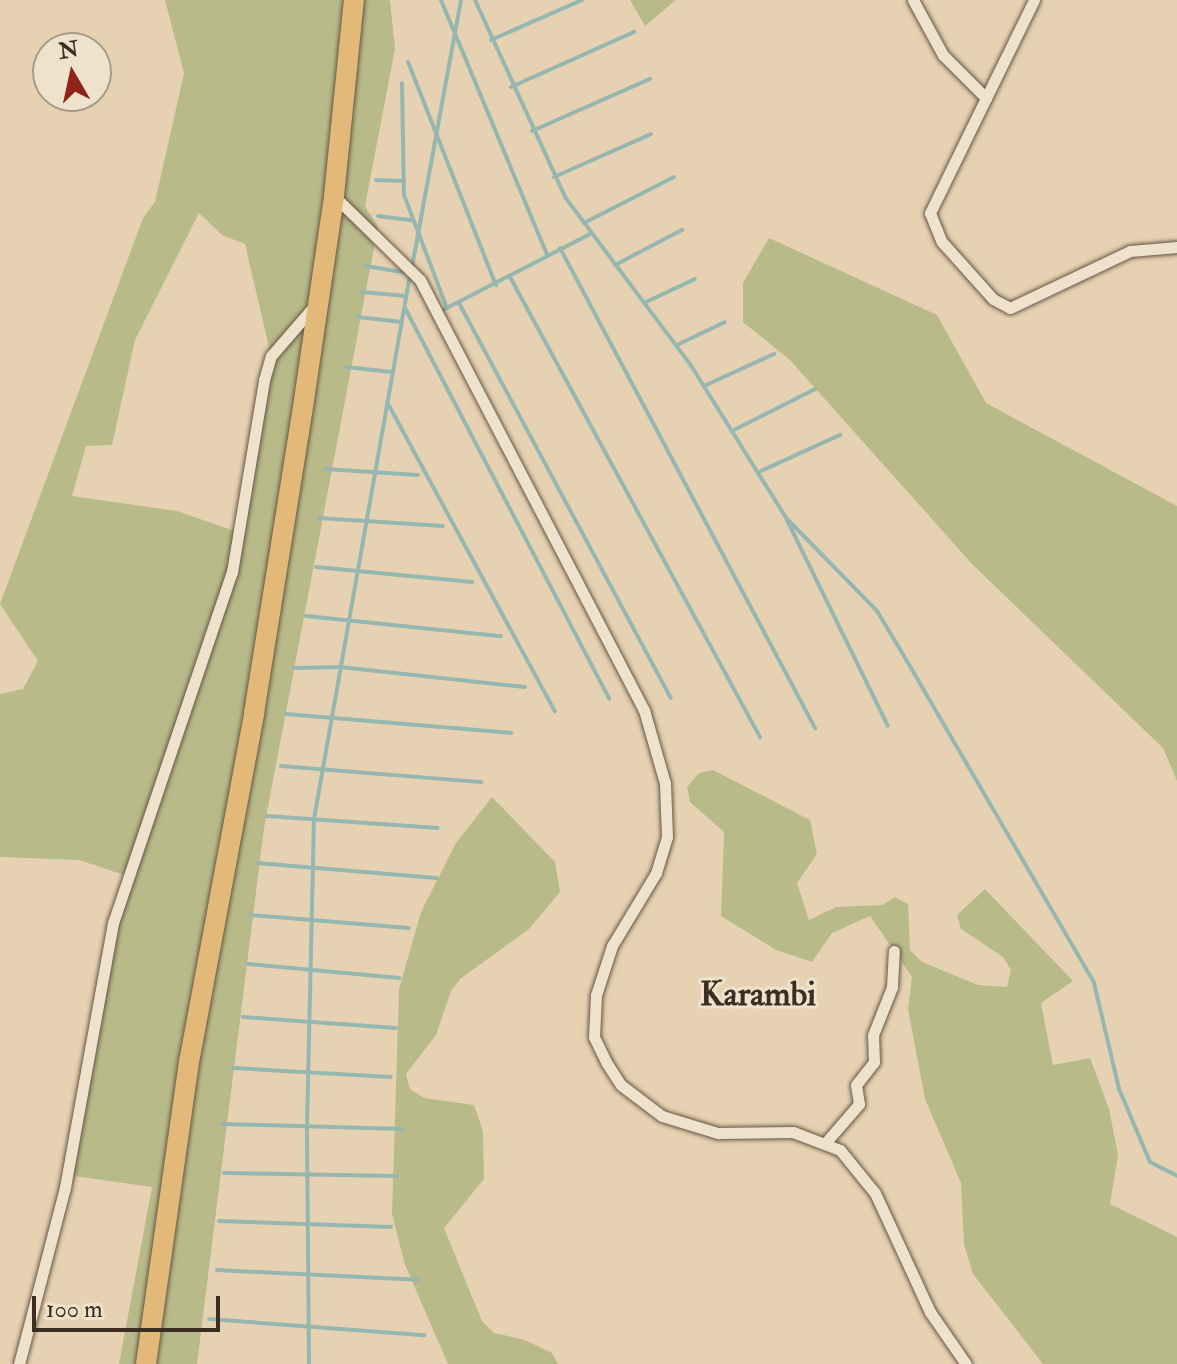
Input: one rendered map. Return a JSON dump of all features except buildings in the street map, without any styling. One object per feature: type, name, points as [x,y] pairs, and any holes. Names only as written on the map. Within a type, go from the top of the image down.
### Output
[{"type":"highway","points":[[146,1364],[189,1062],[254,713],[334,196],[354,0]]},
{"type":"street","points":[[913,0],[943,55],[986,98]]},
{"type":"street","points":[[1034,0],[930,213],[942,242],[993,299],[1010,308],[1116,255],[1177,247]]},
{"type":"street","points":[[334,196],[418,277],[644,710],[665,783],[669,822],[661,861],[612,946],[596,995],[594,1037],[606,1062],[621,1085],[662,1116],[718,1133],[793,1132],[827,1141],[865,1176],[930,1312],[966,1364]]},
{"type":"street","points":[[19,1364],[65,1187],[113,923],[232,572],[264,380],[271,356],[315,305]]},
{"type":"street","points":[[827,1141],[859,1104],[856,1085],[874,1062],[873,1035],[892,987],[894,951]]},
{"type":"green space","points":[[165,0],[390,0],[395,49],[365,206],[378,227],[264,828],[197,1364],[119,1364],[152,1187],[67,1175],[127,876],[79,860],[0,857],[0,694],[23,689],[38,661],[0,604],[143,218],[155,202],[184,73]],"holes":[[[199,213],[222,235],[245,244],[271,356],[240,533],[177,511],[72,496],[86,446],[112,445],[135,340]]]},
{"type":"green space","points":[[630,0],[676,0],[645,26]]},
{"type":"green space","points":[[769,238],[937,315],[986,403],[1177,506],[1177,781],[1163,748],[972,564],[790,360],[743,322],[743,283]]},
{"type":"green space","points":[[713,770],[810,820],[817,854],[797,883],[809,920],[836,907],[882,905],[895,897],[908,904],[910,950],[922,962],[978,985],[1007,987],[1011,970],[1003,957],[961,929],[957,915],[985,889],[1073,981],[1041,1003],[1053,1065],[1090,1058],[1109,1109],[1118,1155],[1110,1204],[1177,1237],[1177,1364],[1043,1364],[973,1274],[964,1244],[961,1183],[925,1099],[908,1009],[912,977],[870,916],[832,933],[812,962],[776,950],[721,916],[724,832],[690,802],[687,787],[699,773]]},
{"type":"green space","points":[[492,797],[555,862],[560,892],[529,929],[460,979],[451,991],[436,1035],[406,1074],[410,1089],[424,1098],[474,1105],[483,1131],[484,1179],[444,1228],[482,1321],[494,1333],[525,1340],[552,1353],[558,1364],[448,1364],[405,1265],[392,1214],[399,989],[421,912],[456,843]]},
{"type":"waterway","points":[[441,0],[547,255]]},
{"type":"waterway","points":[[412,267],[461,0]]},
{"type":"waterway","points":[[475,0],[565,197],[690,364],[787,519],[877,611],[897,644],[1094,983],[1119,1089],[1150,1162],[1177,1176]]},
{"type":"waterway","points":[[491,40],[582,0]]},
{"type":"waterway","points":[[511,87],[634,32]]},
{"type":"waterway","points":[[408,62],[496,285]]},
{"type":"waterway","points":[[532,131],[650,79]]},
{"type":"waterway","points":[[402,83],[404,195],[447,308]]},
{"type":"waterway","points":[[554,177],[651,134]]},
{"type":"waterway","points":[[584,223],[674,177]]},
{"type":"waterway","points":[[376,180],[404,181]]},
{"type":"waterway","points":[[378,216],[412,220]]},
{"type":"waterway","points":[[615,265],[682,230]]},
{"type":"waterway","points":[[439,312],[592,233]]},
{"type":"waterway","points":[[560,248],[815,728]]},
{"type":"waterway","points":[[366,266],[407,273]]},
{"type":"waterway","points":[[309,1364],[307,1126],[314,819],[410,275]]},
{"type":"waterway","points":[[510,277],[760,737]]},
{"type":"waterway","points":[[644,303],[695,279]]},
{"type":"waterway","points":[[362,292],[406,296]]},
{"type":"waterway","points":[[459,303],[671,698]]},
{"type":"waterway","points":[[405,308],[609,699]]},
{"type":"waterway","points":[[358,317],[402,322]]},
{"type":"waterway","points":[[677,345],[725,322]]},
{"type":"waterway","points":[[704,386],[774,354]]},
{"type":"waterway","points":[[346,367],[392,372]]},
{"type":"waterway","points":[[734,430],[815,389]]},
{"type":"waterway","points":[[387,402],[555,711]]},
{"type":"waterway","points":[[761,471],[840,435]]},
{"type":"waterway","points":[[325,469],[418,475]]},
{"type":"waterway","points":[[319,518],[443,526]]},
{"type":"waterway","points":[[787,520],[888,726]]},
{"type":"waterway","points":[[316,567],[472,582]]},
{"type":"waterway","points":[[306,616],[501,636]]},
{"type":"waterway","points":[[295,668],[340,667],[525,687]]},
{"type":"waterway","points":[[286,714],[511,733]]},
{"type":"waterway","points":[[281,766],[481,782]]},
{"type":"waterway","points":[[267,816],[438,828]]},
{"type":"waterway","points":[[257,863],[436,878]]},
{"type":"waterway","points":[[250,915],[408,928]]},
{"type":"waterway","points":[[248,964],[399,978]]},
{"type":"waterway","points":[[243,1017],[396,1028]]},
{"type":"waterway","points":[[233,1068],[391,1077]]},
{"type":"waterway","points":[[223,1124],[402,1129]]},
{"type":"waterway","points":[[224,1173],[396,1176]]},
{"type":"waterway","points":[[219,1221],[391,1227]]},
{"type":"waterway","points":[[217,1270],[418,1280]]},
{"type":"waterway","points":[[209,1319],[424,1335]]},
{"type":"district","name":"Karambi","points":[[758,995]]}]
